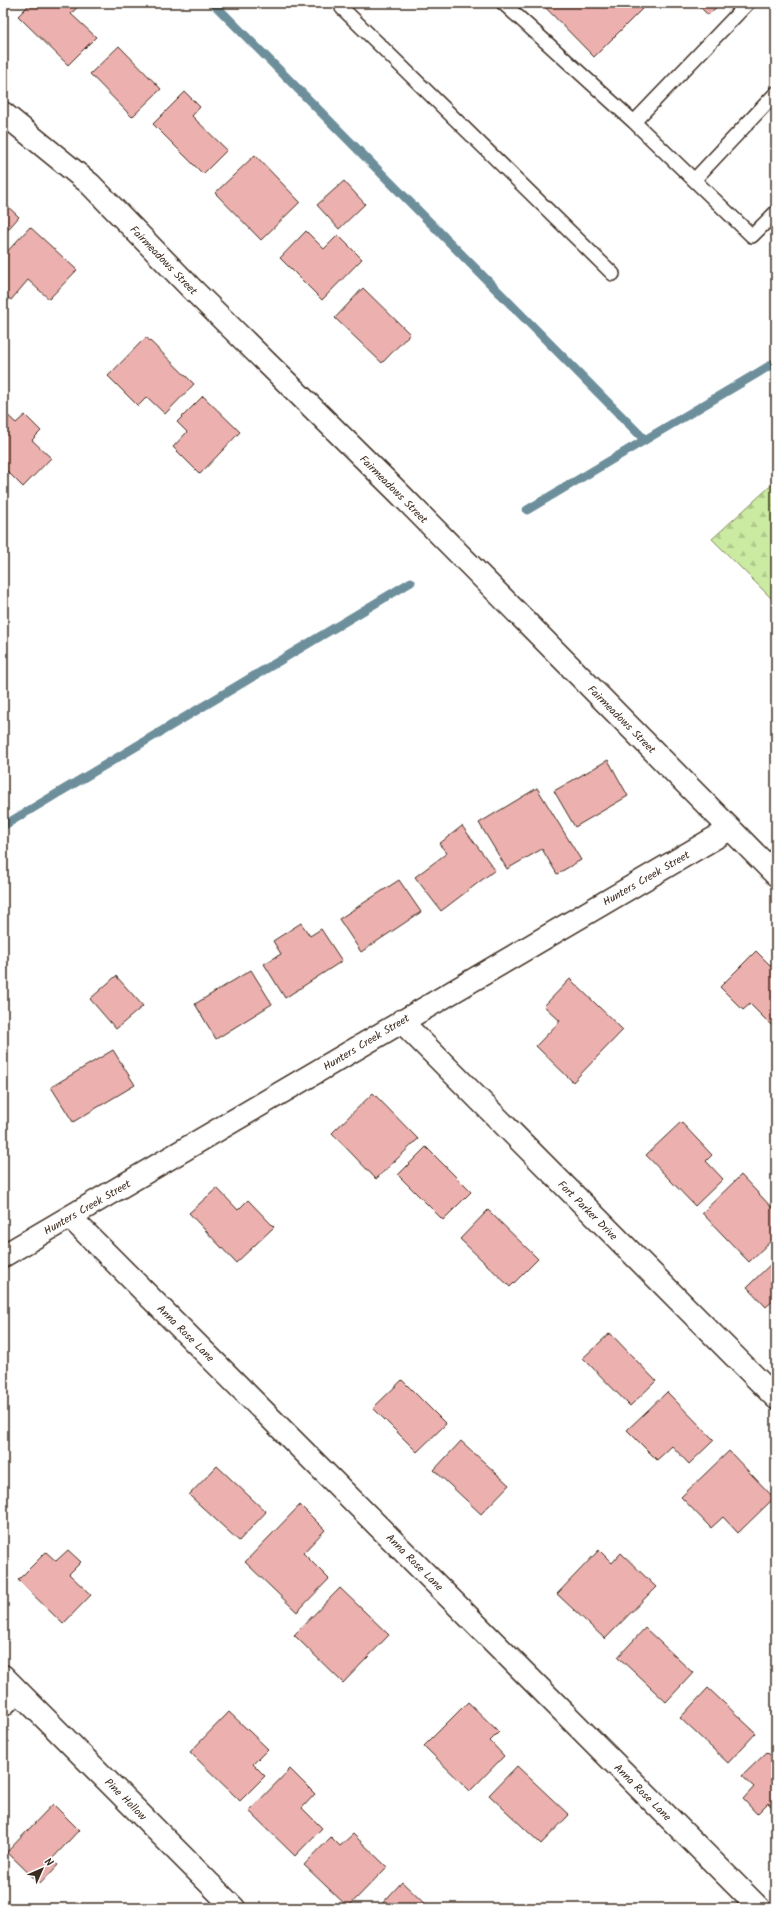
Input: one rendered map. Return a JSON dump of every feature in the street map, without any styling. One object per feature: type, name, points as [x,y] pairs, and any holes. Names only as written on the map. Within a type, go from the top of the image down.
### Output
[{"type":"street","name":"Fairmeadows Street","points":[[3,113],[23,127],[90,184],[192,289],[403,497],[776,875]]},
{"type":"street","name":"Hunters Creek Street","points":[[3,1256],[730,829]]},
{"type":"street","name":"Fort Parker Drive","points":[[401,1021],[776,1398]]},
{"type":"street","name":"Anna Rose Lane","points":[[70,1217],[759,1908]]},
{"type":"street","name":"Pine Hollow","points":[[8,1691],[234,1908]]},
{"type":"lane","points":[[343,3],[342,8],[613,274]]},
{"type":"lane","points":[[503,3],[634,122],[752,236],[776,212]]},
{"type":"lane","points":[[634,122],[748,3]]},
{"type":"lane","points":[[694,180],[776,93]]},
{"type":"green space","points":[[776,481],[776,603],[712,539]]},
{"type":"building","points":[[31,3],[81,3],[71,14],[96,37],[68,65],[18,16]]},
{"type":"building","points":[[541,3],[648,3],[594,57]]},
{"type":"building","points":[[696,3],[721,3],[708,15]]},
{"type":"building","points":[[119,46],[161,89],[132,117],[90,74]]},
{"type":"building","points":[[185,92],[200,107],[192,116],[227,150],[203,174],[153,124]]},
{"type":"building","points":[[255,155],[300,202],[261,240],[215,193]]},
{"type":"building","points":[[344,181],[365,204],[339,229],[317,205]]},
{"type":"building","points":[[3,202],[19,217],[3,235]]},
{"type":"building","points":[[30,227],[77,270],[49,299],[28,280],[11,300],[3,293],[3,256]]},
{"type":"building","points":[[306,231],[324,249],[338,235],[362,259],[322,300],[280,258]]},
{"type":"building","points":[[363,288],[410,334],[382,363],[335,318]]},
{"type":"building","points":[[146,337],[194,384],[165,414],[147,397],[138,406],[108,376]]},
{"type":"building","points":[[203,396],[240,432],[200,474],[173,447],[187,432],[177,422]]},
{"type":"building","points":[[3,411],[16,423],[25,415],[41,431],[32,440],[51,458],[23,487],[3,467]]},
{"type":"building","points":[[608,760],[628,796],[575,827],[554,791]]},
{"type":"building","points":[[537,788],[581,860],[557,874],[542,849],[507,869],[479,823]]},
{"type":"building","points":[[462,826],[495,870],[441,911],[415,877],[447,853],[439,844]]},
{"type":"building","points":[[399,880],[421,912],[361,952],[339,919]]},
{"type":"building","points":[[301,923],[310,936],[321,929],[342,961],[285,998],[264,964],[281,954],[273,941]]},
{"type":"building","points":[[756,951],[776,971],[776,1020],[771,1025],[750,1004],[743,1010],[720,987]]},
{"type":"building","points":[[251,970],[272,1004],[216,1039],[195,1004]]},
{"type":"building","points":[[116,976],[143,1006],[116,1029],[90,999]]},
{"type":"building","points":[[570,979],[623,1030],[573,1082],[536,1046],[560,1021],[544,1006]]},
{"type":"building","points":[[113,1050],[135,1085],[73,1122],[51,1087]]},
{"type":"building","points":[[373,1093],[418,1139],[376,1179],[332,1133]]},
{"type":"building","points":[[681,1122],[712,1155],[706,1161],[723,1179],[695,1206],[646,1155]]},
{"type":"building","points":[[426,1147],[471,1192],[443,1220],[398,1175]]},
{"type":"building","points":[[741,1175],[776,1212],[776,1236],[749,1262],[702,1213]]},
{"type":"building","points":[[217,1188],[238,1210],[248,1200],[274,1227],[236,1263],[189,1213]]},
{"type":"building","points":[[488,1210],[538,1259],[510,1287],[460,1239]]},
{"type":"building","points":[[776,1259],[776,1298],[766,1307],[747,1287]]},
{"type":"building","points":[[610,1333],[656,1381],[630,1406],[583,1358]]},
{"type":"building","points":[[402,1380],[446,1424],[417,1452],[373,1408]]},
{"type":"building","points":[[667,1392],[714,1440],[689,1464],[672,1446],[657,1460],[627,1430]]},
{"type":"building","points":[[461,1441],[509,1485],[481,1514],[434,1470]]},
{"type":"building","points":[[729,1451],[774,1498],[738,1533],[723,1517],[711,1528],[681,1497]]},
{"type":"building","points":[[217,1466],[266,1512],[239,1541],[189,1495]]},
{"type":"building","points":[[300,1505],[325,1530],[303,1553],[329,1579],[297,1612],[245,1562]]},
{"type":"building","points":[[68,1550],[81,1562],[69,1574],[91,1595],[63,1624],[18,1580],[46,1552],[56,1561]]},
{"type":"building","points":[[599,1550],[612,1563],[621,1553],[656,1587],[605,1639],[557,1594]]},
{"type":"building","points":[[340,1588],[389,1635],[343,1683],[294,1635]]},
{"type":"building","points":[[645,1628],[693,1673],[666,1702],[618,1657]]},
{"type":"building","points":[[708,1688],[756,1733],[728,1763],[680,1718]]},
{"type":"building","points":[[468,1702],[499,1732],[490,1741],[504,1756],[470,1791],[424,1746]]},
{"type":"building","points":[[229,1712],[268,1749],[253,1764],[265,1776],[240,1801],[190,1752]]},
{"type":"building","points":[[767,1752],[776,1761],[776,1811],[768,1803],[757,1814],[743,1799],[754,1787],[742,1776]]},
{"type":"building","points":[[517,1766],[569,1815],[541,1844],[489,1795]]},
{"type":"building","points":[[290,1769],[315,1794],[302,1808],[322,1828],[295,1856],[249,1811]]},
{"type":"building","points":[[53,1804],[79,1830],[52,1859],[58,1865],[40,1884],[7,1852]]},
{"type":"building","points":[[353,1834],[387,1867],[348,1907],[304,1865],[331,1837],[340,1846]]},
{"type":"building","points":[[402,1882],[429,1908],[378,1908]]},
{"type":"waterway","points":[[213,3],[645,440]]},
{"type":"waterway","points":[[527,510],[776,362]]},
{"type":"waterway","points":[[3,826],[411,582]]}]
